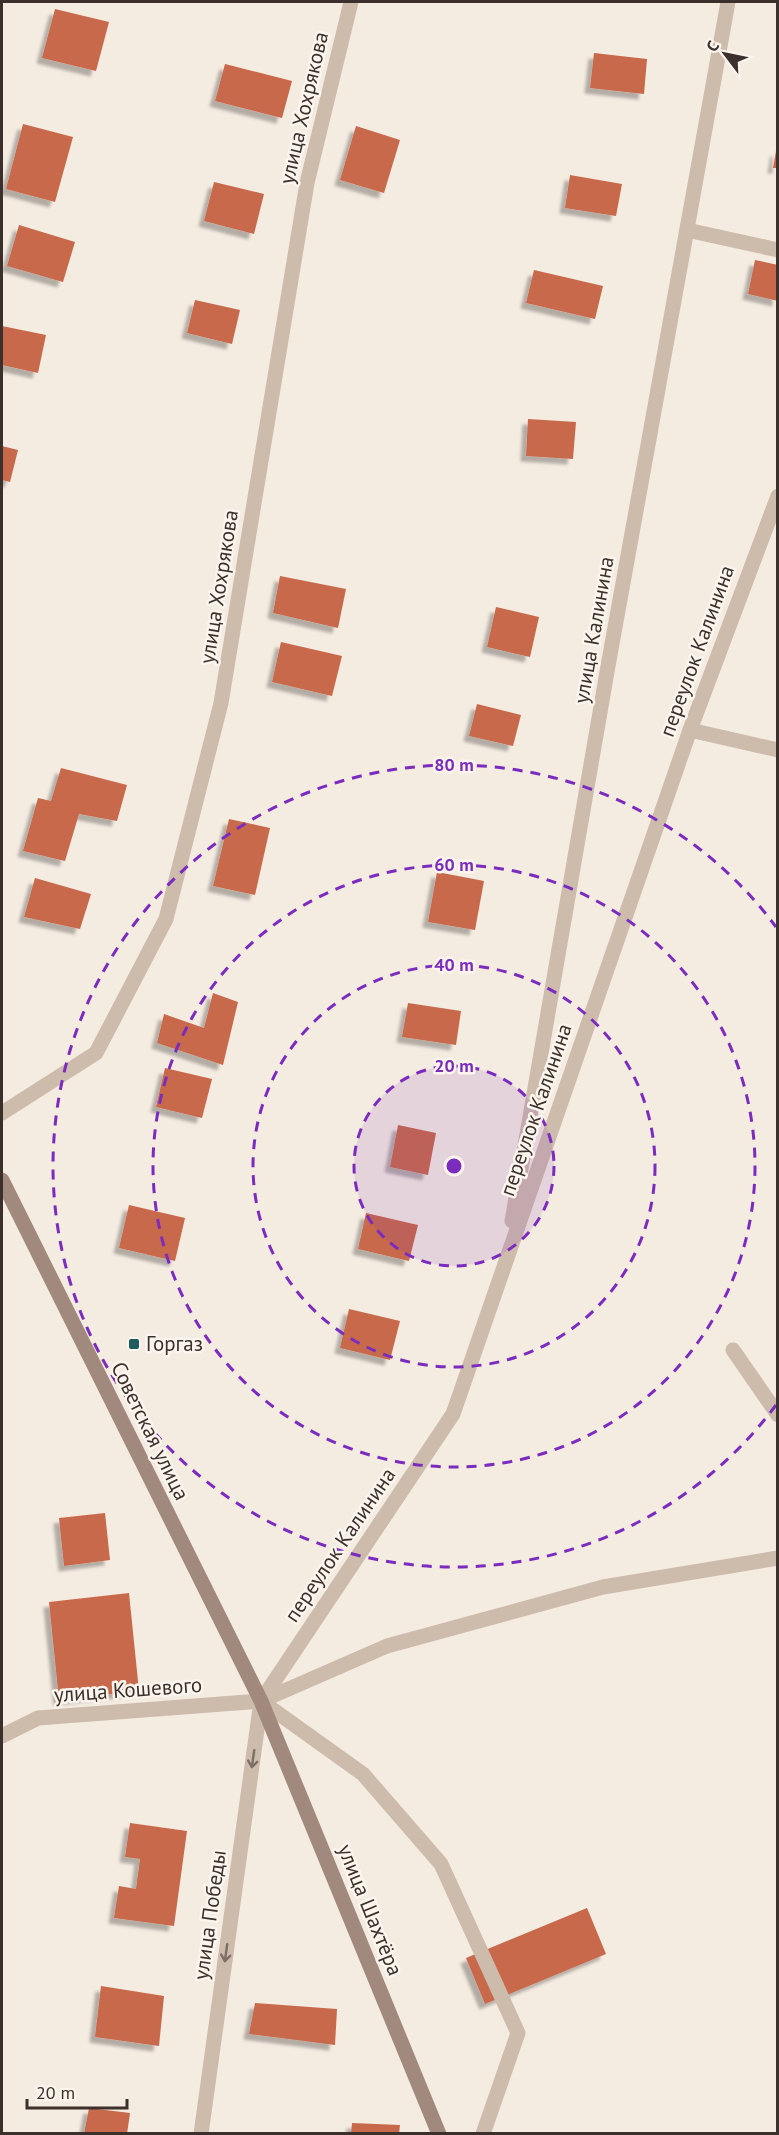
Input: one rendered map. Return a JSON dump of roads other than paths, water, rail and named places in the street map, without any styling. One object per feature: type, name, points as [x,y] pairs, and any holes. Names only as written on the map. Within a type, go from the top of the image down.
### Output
[{"type":"street","name":"улица Хохрякова","points":[[2,1113],[96,1053],[166,919],[221,703],[307,183],[351,2]]},
{"type":"street","name":"улица Калинина","points":[[504,1266],[604,689],[728,2]]},
{"type":"street","points":[[687,230],[777,250]]},
{"type":"street","name":"переулок Калинина","points":[[261,1701],[453,1414],[690,730],[777,496]]},
{"type":"street","points":[[690,730],[777,750]]},
{"type":"street","name":"Советская улица","points":[[2,1180],[261,1701]]},
{"type":"street","points":[[733,1350],[777,1415]]},
{"type":"street","name":"улица Кошевого","points":[[2,1736],[38,1718],[261,1701],[387,1646],[603,1587],[777,1558]]},
{"type":"street","points":[[261,1701],[363,1774],[441,1864],[518,2033],[483,2133]]},
{"type":"street","name":"улица Победы","points":[[201,2133],[261,1701]]},
{"type":"street","name":"улица Шахтёра","points":[[261,1701],[439,2133]]},
{"type":"place","name":"Горгаз","points":[[134,1344]]}]
